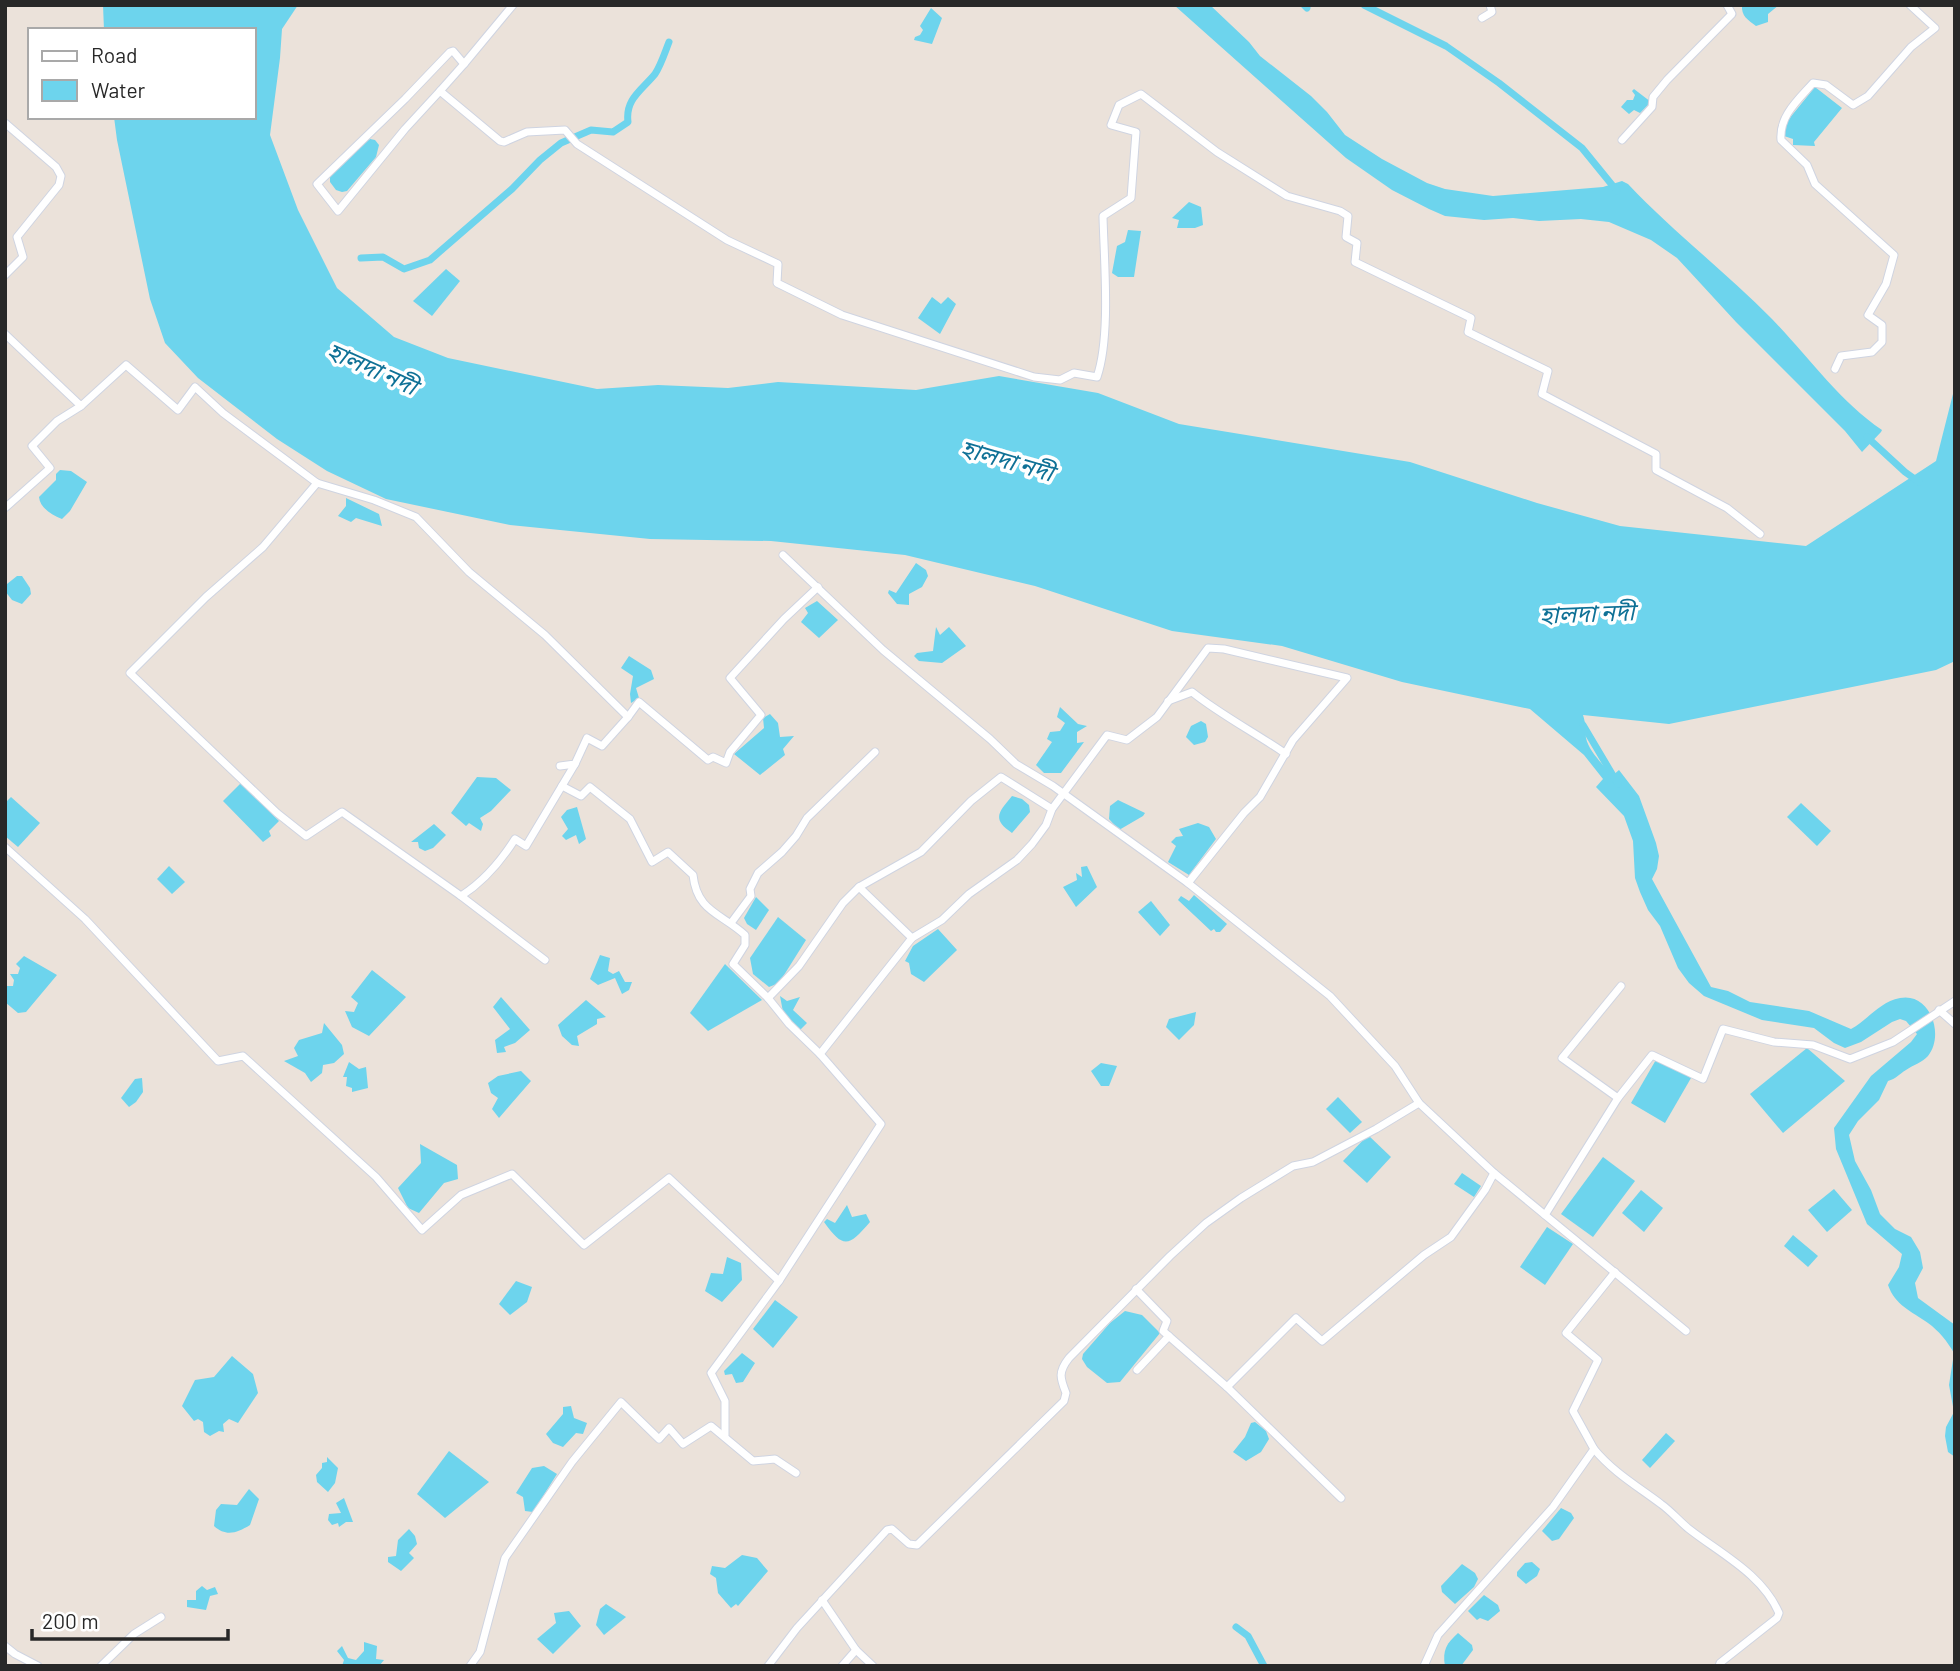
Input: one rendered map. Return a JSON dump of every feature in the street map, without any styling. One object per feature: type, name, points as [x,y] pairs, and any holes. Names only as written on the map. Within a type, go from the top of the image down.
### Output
[{"type":"street","points":[[464,64],[450,51],[405,99],[317,184],[338,211],[405,129],[464,64],[513,5]]},
{"type":"street","points":[[1482,18],[1492,12],[1490,5]]},
{"type":"street","points":[[1622,141],[1652,107],[1653,97],[1667,80],[1732,14],[1727,5]]},
{"type":"street","points":[[1835,369],[1841,356],[1872,352],[1882,342],[1882,325],[1868,316],[1886,284],[1894,256],[1869,230],[1815,184],[1807,165],[1781,140],[1780,128],[1786,115],[1813,83],[1826,85],[1853,105],[1868,96],[1911,47],[1935,27],[1910,5]]},
{"type":"street","points":[[440,91],[500,141],[504,142],[527,132],[565,130],[577,144],[727,240],[778,264],[777,283],[842,315],[1034,377],[1060,380],[1074,373],[1097,377],[1102,355],[1104,310],[1103,216],[1131,198],[1135,160],[1136,132],[1111,125],[1119,104],[1141,94],[1217,152],[1287,196],[1348,216],[1346,237],[1357,243],[1355,262],[1471,318],[1468,332],[1548,371],[1542,394],[1656,454],[1656,470],[1727,508],[1760,534]]},
{"type":"street","points":[[5,123],[56,167],[61,176],[59,185],[17,237],[23,257],[5,275]]},
{"type":"street","points":[[5,334],[81,406]]},
{"type":"street","points":[[5,508],[50,468],[32,446],[57,421],[81,406],[126,365],[178,410],[195,387],[223,413],[317,483],[374,500],[416,517],[469,572],[545,635],[628,717]]},
{"type":"street","points":[[317,483],[263,547],[206,597],[130,673],[277,813],[306,836],[342,811],[545,960]]},
{"type":"street","points":[[783,555],[883,650],[1016,764],[1064,794],[1188,883],[1330,996],[1395,1066],[1419,1103],[1494,1173],[1686,1331]]},
{"type":"street","points":[[461,896],[471,890],[503,858],[515,839],[526,846],[575,764],[587,738],[602,746],[639,702],[708,760],[713,757],[726,763],[730,752],[761,715],[730,678],[784,619],[818,587]]},
{"type":"street","points":[[820,1054],[912,938],[942,920],[969,894],[1017,860],[1046,825],[1052,809],[1107,735],[1127,740],[1157,717],[1208,648],[1224,649],[1347,678],[1293,740],[1261,797],[1244,813],[1188,883]]},
{"type":"street","points":[[1168,701],[1192,692],[1216,712],[1251,730],[1286,754]]},
{"type":"street","points":[[731,923],[751,896],[750,889],[758,873],[782,852],[807,818],[875,752]]},
{"type":"street","points":[[560,766],[575,764]]},
{"type":"street","points":[[768,998],[799,966],[843,903],[859,887],[921,852],[1000,776],[1052,809]]},
{"type":"street","points":[[562,786],[581,796],[590,788],[630,819],[652,862],[668,852],[693,875],[694,885],[703,906],[731,923],[744,935],[745,945],[733,964],[820,1054],[881,1124],[779,1281],[711,1373],[725,1401],[725,1435]]},
{"type":"street","points":[[5,847],[85,919],[218,1061],[243,1056],[376,1177],[422,1230],[461,1195],[512,1174],[584,1245],[669,1178],[779,1281]]},
{"type":"street","points":[[859,887],[912,938]]},
{"type":"street","points":[[1618,1098],[1562,1058],[1621,986]]},
{"type":"street","points":[[1545,1215],[1618,1098],[1652,1055],[1703,1079],[1723,1029],[1774,1042],[1812,1045],[1850,1059],[1893,1042],[1955,1001]]},
{"type":"street","points":[[1939,1010],[1955,1024]]},
{"type":"street","points":[[768,1666],[822,1600],[887,1530],[892,1528],[909,1544],[917,1545],[1011,1455],[1064,1401],[1066,1394],[1059,1377],[1069,1358],[1136,1289],[1206,1223],[1293,1166],[1313,1162],[1419,1103]]},
{"type":"street","points":[[1227,1387],[1296,1318],[1322,1341],[1424,1255],[1451,1237],[1494,1173]]},
{"type":"street","points":[[1615,1272],[1566,1333],[1598,1360],[1573,1411],[1594,1449],[1616,1473],[1664,1506],[1690,1530],[1724,1552],[1752,1577],[1775,1604],[1779,1613],[1777,1618],[1719,1666]]},
{"type":"street","points":[[1136,1289],[1167,1321],[1163,1331],[1227,1387],[1341,1498]]},
{"type":"street","points":[[1137,1370],[1169,1336]]},
{"type":"street","points":[[470,1666],[480,1652],[505,1558],[572,1462],[621,1402],[659,1439],[668,1428],[684,1444],[711,1426],[753,1461],[775,1459],[796,1473]]},
{"type":"street","points":[[1424,1666],[1438,1635],[1503,1564],[1539,1519],[1553,1507],[1594,1449]]},
{"type":"street","points":[[822,1600],[856,1650],[873,1666]]},
{"type":"street","points":[[101,1666],[134,1634],[162,1617]]},
{"type":"street","points":[[5,1646],[38,1666]]},
{"type":"street","points":[[842,1666],[856,1650]]},
{"type":"water","name":"হালদা নদী","points":[[103,5],[298,5],[282,29],[270,135],[298,210],[337,288],[394,337],[448,358],[597,389],[658,385],[728,388],[778,382],[916,390],[999,376],[1098,393],[1179,424],[1410,462],[1537,503],[1620,526],[1806,546],[1936,461],[1955,386],[1955,661],[1936,670],[1669,724],[1583,715],[1586,738],[1593,753],[1612,776],[1619,770],[1639,796],[1659,856],[1652,879],[1711,987],[1728,991],[1750,1002],[1809,1011],[1851,1029],[1886,1003],[1900,998],[1911,998],[1919,1002],[1927,1008],[1932,1017],[1935,1037],[1928,1056],[1888,1081],[1879,1100],[1858,1121],[1849,1135],[1855,1161],[1880,1214],[1895,1229],[1911,1237],[1920,1252],[1923,1268],[1915,1283],[1918,1298],[1955,1325],[1955,1457],[1948,1452],[1945,1436],[1946,1427],[1954,1412],[1949,1385],[1954,1353],[1936,1329],[1904,1307],[1891,1292],[1888,1285],[1899,1267],[1902,1254],[1867,1224],[1836,1149],[1834,1128],[1871,1076],[1917,1034],[1906,1021],[1900,1019],[1861,1042],[1845,1048],[1814,1028],[1762,1020],[1704,996],[1689,983],[1678,968],[1660,926],[1648,910],[1635,878],[1633,841],[1624,816],[1596,787],[1603,779],[1584,755],[1530,709],[1402,682],[1282,646],[1172,631],[1035,586],[905,555],[771,541],[650,539],[510,525],[386,499],[327,471],[277,439],[198,378],[165,343],[150,299],[117,140],[114,119],[256,119],[256,28],[104,28]]},
{"type":"water","points":[[1174,5],[1210,5],[1260,56],[1311,96],[1345,135],[1427,183],[1445,189],[1493,196],[1603,187],[1622,181],[1628,184],[1754,302],[1838,392],[1882,430],[1881,432],[1862,452],[1845,431],[1736,322],[1677,258],[1651,240],[1609,222],[1581,219],[1484,220],[1445,216],[1392,190],[1346,158]]},
{"type":"water","points":[[1742,5],[1779,5],[1768,14],[1768,22],[1756,26],[1744,15]]},
{"type":"water","points":[[931,8],[942,18],[932,44],[914,40],[923,30],[920,26]]},
{"type":"water","points":[[1815,87],[1842,108],[1814,142],[1815,146],[1793,145],[1793,139],[1784,136],[1784,125]]},
{"type":"water","points":[[1634,89],[1651,102],[1640,113],[1634,110],[1629,114],[1621,107],[1627,100],[1633,100]]},
{"type":"water","points":[[370,139],[379,145],[376,157],[347,191],[336,190],[330,182],[330,175]]},
{"type":"water","points":[[1189,202],[1201,207],[1203,225],[1177,228],[1179,220],[1172,218]]},
{"type":"water","points":[[1128,230],[1141,231],[1134,277],[1118,277],[1112,273],[1117,246],[1125,242]]},
{"type":"water","points":[[446,269],[460,281],[432,316],[413,301]]},
{"type":"water","points":[[932,297],[941,304],[948,297],[956,304],[940,334],[918,318]]},
{"type":"water","points":[[60,470],[71,471],[87,482],[70,511],[62,519],[44,508],[39,497],[56,480],[56,474]]},
{"type":"water","points":[[346,498],[379,514],[382,526],[356,518],[351,522],[338,516],[346,506]]},
{"type":"water","points":[[916,563],[926,570],[928,576],[922,587],[909,594],[909,605],[897,604],[888,593],[889,590],[896,593]]},
{"type":"water","points":[[17,576],[22,576],[30,588],[31,594],[22,604],[12,600],[5,591],[7,584]]},
{"type":"water","points":[[817,601],[838,620],[819,638],[801,622],[808,613],[805,608]]},
{"type":"water","points":[[936,627],[940,635],[949,627],[966,646],[942,663],[919,661],[914,656],[917,653],[933,651]]},
{"type":"water","points":[[629,656],[651,670],[654,679],[636,688],[639,698],[631,703],[633,676],[621,668]]},
{"type":"water","points":[[1060,707],[1078,724],[1087,726],[1077,732],[1077,743],[1084,742],[1061,773],[1044,773],[1036,765],[1052,742],[1047,739],[1050,732],[1060,731],[1065,723],[1057,717]]},
{"type":"water","points":[[770,714],[778,723],[780,737],[794,736],[783,749],[785,755],[760,775],[734,754],[764,728],[763,718]]},
{"type":"water","points":[[1201,721],[1206,724],[1208,737],[1205,742],[1194,745],[1186,737],[1191,726]]},
{"type":"water","points":[[477,777],[496,778],[511,790],[491,811],[480,818],[483,824],[481,831],[469,823],[466,826],[451,813]]},
{"type":"water","points":[[241,783],[279,821],[269,831],[271,836],[263,842],[223,801]]},
{"type":"water","points":[[1012,796],[1029,805],[1030,812],[1012,833],[1001,824],[999,815]]},
{"type":"water","points":[[11,797],[40,823],[18,847],[5,836],[5,803]]},
{"type":"water","points":[[1118,800],[1145,813],[1119,830],[1109,819],[1110,806]]},
{"type":"water","points":[[1801,803],[1831,831],[1817,846],[1787,817]]},
{"type":"water","points":[[577,807],[586,839],[579,844],[576,835],[566,840],[562,836],[568,829],[561,817],[567,810]]},
{"type":"water","points":[[1198,823],[1209,827],[1216,839],[1189,875],[1168,862],[1176,846],[1171,842],[1176,837],[1183,836],[1179,829]]},
{"type":"water","points":[[434,824],[446,835],[433,848],[425,851],[419,848],[418,842],[411,842]]},
{"type":"water","points":[[169,866],[185,882],[172,894],[157,879]]},
{"type":"water","points":[[1087,866],[1097,887],[1076,907],[1063,887],[1077,880],[1076,873],[1082,877],[1081,867]]},
{"type":"water","points":[[1194,895],[1227,924],[1220,932],[1214,929],[1211,931],[1178,900],[1181,896],[1189,901]]},
{"type":"water","points":[[756,897],[769,910],[756,930],[747,924],[744,918]]},
{"type":"water","points":[[1151,901],[1170,925],[1160,936],[1138,912]]},
{"type":"water","points":[[778,917],[806,940],[779,983],[769,987],[753,974],[750,958]]},
{"type":"water","points":[[938,929],[957,950],[924,982],[911,974],[909,963],[905,961],[913,946]]},
{"type":"water","points":[[600,955],[610,958],[608,971],[613,974],[619,971],[625,982],[632,982],[629,990],[622,994],[615,978],[598,985],[590,979]]},
{"type":"water","points":[[24,956],[57,975],[26,1012],[18,1013],[5,1002],[5,986],[13,986],[14,980],[10,974],[18,974],[20,968],[16,964]]},
{"type":"water","points":[[725,964],[762,1000],[708,1031],[690,1013]]},
{"type":"water","points":[[372,970],[406,997],[369,1036],[352,1027],[345,1011],[354,1012],[358,1003],[351,997]]},
{"type":"water","points":[[780,996],[787,1001],[800,997],[793,1010],[807,1023],[800,1030],[783,1012]]},
{"type":"water","points":[[501,997],[530,1030],[515,1043],[504,1047],[506,1052],[497,1053],[495,1040],[510,1029],[493,1007]]},
{"type":"water","points":[[586,1000],[606,1017],[597,1019],[597,1024],[577,1036],[579,1046],[572,1045],[562,1036],[558,1025]]},
{"type":"water","points":[[1196,1012],[1194,1025],[1179,1040],[1166,1027],[1169,1019]]},
{"type":"water","points":[[324,1023],[342,1045],[344,1054],[334,1063],[323,1065],[322,1073],[311,1082],[305,1073],[284,1061],[298,1056],[294,1048],[299,1040],[322,1033]]},
{"type":"water","points":[[1807,1048],[1845,1081],[1783,1133],[1750,1094]]},
{"type":"water","points":[[1657,1058],[1691,1078],[1665,1123],[1631,1103]]},
{"type":"water","points":[[349,1062],[359,1069],[366,1067],[368,1088],[352,1092],[352,1088],[346,1086],[347,1077],[343,1077]]},
{"type":"water","points":[[1101,1063],[1117,1066],[1109,1086],[1101,1086],[1091,1071]]},
{"type":"water","points":[[521,1071],[531,1081],[499,1118],[492,1109],[498,1098],[491,1093],[488,1083],[498,1076]]},
{"type":"water","points":[[142,1078],[143,1092],[129,1107],[121,1098],[135,1079]]},
{"type":"water","points":[[1338,1097],[1362,1122],[1350,1133],[1326,1109]]},
{"type":"water","points":[[1368,1135],[1391,1157],[1367,1183],[1343,1161]]},
{"type":"water","points":[[420,1144],[457,1165],[458,1179],[444,1183],[419,1213],[408,1208],[398,1188],[421,1163]]},
{"type":"water","points":[[1603,1157],[1635,1181],[1593,1237],[1561,1214]]},
{"type":"water","points":[[1462,1173],[1481,1186],[1474,1197],[1454,1184]]},
{"type":"water","points":[[1834,1189],[1852,1210],[1827,1232],[1808,1210]]},
{"type":"water","points":[[1641,1190],[1663,1208],[1644,1232],[1622,1213]]},
{"type":"water","points":[[847,1205],[852,1217],[866,1214],[870,1222],[847,1242],[837,1237],[824,1222],[827,1219],[835,1223]]},
{"type":"water","points":[[1547,1227],[1573,1244],[1545,1285],[1520,1267]]},
{"type":"water","points":[[1793,1235],[1818,1256],[1808,1267],[1784,1246]]},
{"type":"water","points":[[727,1257],[741,1263],[742,1280],[722,1302],[705,1291],[711,1273],[723,1274]]},
{"type":"water","points":[[516,1281],[532,1287],[527,1302],[510,1315],[499,1304]]},
{"type":"water","points":[[775,1300],[798,1317],[773,1348],[753,1329]]},
{"type":"water","points":[[1125,1311],[1142,1315],[1160,1333],[1120,1382],[1107,1383],[1087,1367],[1082,1359],[1083,1354],[1110,1323]]},
{"type":"water","points":[[742,1353],[755,1363],[743,1382],[736,1383],[732,1374],[725,1375],[724,1371]]},
{"type":"water","points":[[232,1356],[253,1374],[258,1393],[238,1423],[229,1419],[223,1424],[224,1432],[219,1431],[210,1436],[204,1432],[203,1422],[198,1419],[194,1421],[182,1406],[195,1380],[214,1377]]},
{"type":"water","points":[[571,1406],[574,1418],[587,1423],[583,1434],[576,1433],[563,1447],[553,1443],[546,1434],[563,1414],[563,1407]]},
{"type":"water","points":[[1255,1422],[1266,1431],[1269,1439],[1261,1452],[1246,1461],[1233,1452],[1245,1437],[1251,1423]]},
{"type":"water","points":[[1666,1433],[1675,1441],[1650,1468],[1642,1460]]},
{"type":"water","points":[[449,1451],[489,1482],[445,1518],[417,1494]]},
{"type":"water","points":[[327,1457],[338,1468],[335,1483],[328,1492],[317,1482],[316,1475],[322,1468],[322,1463],[327,1462]]},
{"type":"water","points":[[544,1466],[557,1474],[533,1512],[525,1511],[523,1497],[516,1493],[532,1468]]},
{"type":"water","points":[[249,1489],[259,1499],[250,1525],[232,1533],[223,1532],[214,1526],[216,1510],[221,1504],[237,1505]]},
{"type":"water","points":[[344,1498],[353,1522],[346,1522],[339,1527],[338,1523],[332,1525],[328,1520],[329,1514],[341,1513],[336,1503]]},
{"type":"water","points":[[1561,1508],[1571,1513],[1574,1518],[1559,1539],[1552,1541],[1542,1531]]},
{"type":"water","points":[[409,1529],[417,1544],[409,1553],[414,1558],[401,1571],[388,1562],[388,1557],[396,1556],[398,1540]]},
{"type":"water","points":[[742,1555],[757,1558],[768,1571],[738,1606],[736,1604],[731,1608],[718,1593],[716,1578],[710,1574],[712,1566],[725,1568]]},
{"type":"water","points":[[1532,1562],[1540,1569],[1537,1576],[1526,1584],[1517,1576],[1517,1572],[1525,1563]]},
{"type":"water","points":[[1462,1564],[1475,1573],[1478,1579],[1474,1587],[1455,1604],[1442,1592],[1441,1586]]},
{"type":"water","points":[[202,1586],[207,1590],[215,1587],[218,1594],[210,1596],[206,1610],[187,1607],[187,1600],[196,1600],[196,1591]]},
{"type":"water","points":[[1484,1595],[1498,1605],[1500,1611],[1488,1621],[1480,1618],[1477,1620],[1468,1611]]},
{"type":"water","points":[[606,1604],[626,1617],[604,1635],[596,1625],[600,1609]]},
{"type":"water","points":[[569,1611],[581,1626],[553,1654],[537,1639],[556,1623],[554,1613]]},
{"type":"water","points":[[1458,1633],[1472,1645],[1473,1650],[1461,1666],[1445,1666],[1446,1647]]},
{"type":"water","points":[[364,1642],[377,1646],[376,1659],[384,1660],[379,1666],[342,1666],[344,1660],[337,1651],[342,1646],[348,1658],[356,1660],[364,1651]]},
{"type":"waterway","points":[[1304,5],[1307,8],[1307,5]]},
{"type":"waterway","points":[[1364,5],[1446,46],[1499,83],[1582,148],[1617,191]]},
{"type":"waterway","points":[[361,258],[383,257],[404,269],[430,260],[561,143],[591,130],[613,132],[628,122],[632,101],[655,74],[669,42]]},
{"type":"waterway","points":[[1867,437],[1919,482]]},
{"type":"waterway","points":[[1583,725],[1618,784]]},
{"type":"waterway","points":[[1236,1627],[1248,1636],[1264,1666]]}]
